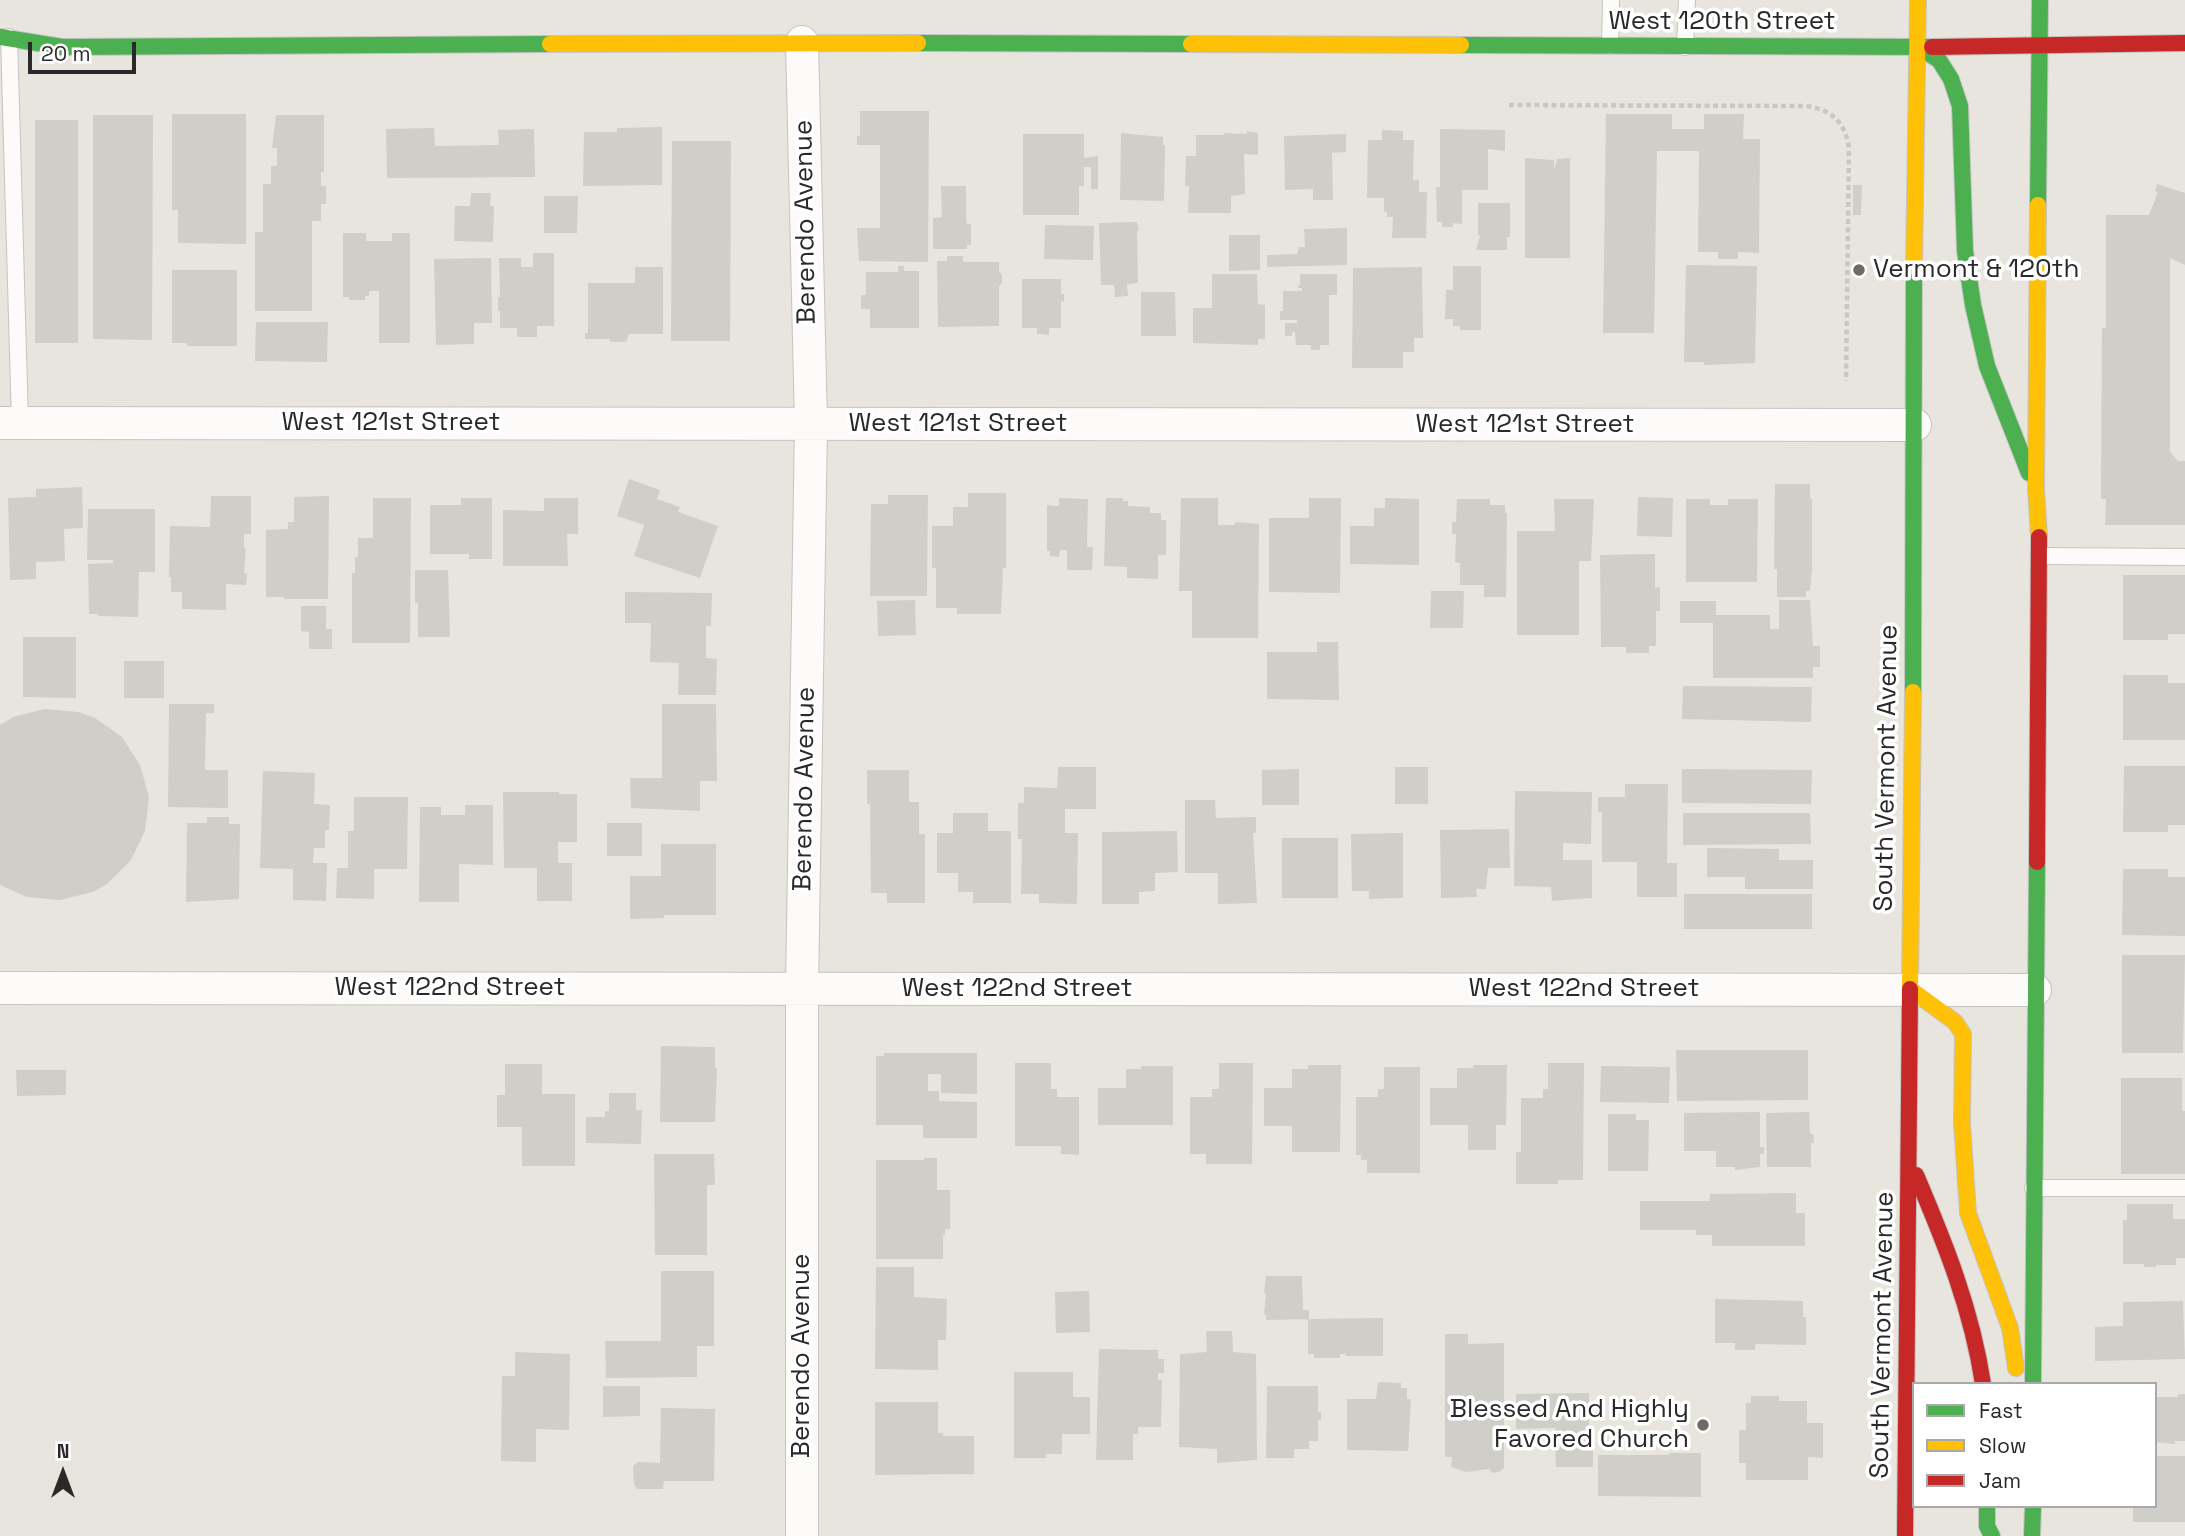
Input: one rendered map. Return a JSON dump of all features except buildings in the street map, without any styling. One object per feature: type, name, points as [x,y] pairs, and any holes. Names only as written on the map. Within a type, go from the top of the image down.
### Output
[{"type":"main road","name":"South Vermont Avenue","points":[[1905,1536],[1917,0]]},
{"type":"main road","points":[[2033,1382],[2032,1188],[2040,556],[2036,489],[2040,0]]},
{"type":"main road","points":[[2025,22],[2039,44]]},
{"type":"main road","name":"West 120th Street","points":[[4,37],[62,47],[802,42],[1685,47],[2185,43]]},
{"type":"main road","points":[[1918,47],[1939,60],[1951,79],[1960,106],[1965,251],[1973,305],[1987,366],[2036,489]]},
{"type":"main road","points":[[1910,989],[1955,1022],[1963,1034],[1962,1123],[1968,1213],[2010,1328],[2019,1382]]},
{"type":"main road","points":[[1910,1160],[1952,1264],[1981,1362],[1983,1382]]},
{"type":"main road","points":[[1987,1508],[1987,1526],[1992,1536]]},
{"type":"main road","points":[[2032,1536],[2033,1508]]},
{"type":"street","name":"Berendo Avenue","points":[[802,42],[811,424],[802,989],[802,1536]]},
{"type":"street","name":"West 121st Street","points":[[10,423],[1915,425]]},
{"type":"street","name":"West 122nd Street","points":[[0,988],[2035,990]]},
{"type":"lane","points":[[1610,46],[1611,0]]},
{"type":"lane","points":[[1685,47],[1687,0]]},
{"type":"lane","points":[[4,37],[10,423]]},
{"type":"lane","points":[[2040,556],[2185,557]]},
{"type":"lane","points":[[2032,1188],[2185,1188]]},
{"type":"path","points":[[1509,105],[1803,106],[1817,107],[1840,121],[1847,134],[1849,148],[1846,381]]},
{"type":"traffic: fast","points":[[2038,205],[2040,0]]},
{"type":"traffic: fast","points":[[0,37],[62,47],[550,44]]},
{"type":"traffic: fast","points":[[918,43],[1191,44]]},
{"type":"traffic: fast","points":[[1461,45],[1932,47]]},
{"type":"traffic: fast","points":[[1918,47],[1939,60],[1951,79],[1960,106],[1965,251],[1973,305],[1987,366],[2029,473]]},
{"type":"traffic: fast","points":[[1913,692],[1914,267]]},
{"type":"traffic: fast","points":[[2033,1382],[2037,862]]},
{"type":"traffic: fast","points":[[1987,1508],[1987,1526],[1992,1536]]},
{"type":"traffic: fast","points":[[2032,1536],[2033,1508]]},
{"type":"traffic: slow","points":[[1914,267],[1918,0]]},
{"type":"traffic: slow","points":[[550,44],[918,43]]},
{"type":"traffic: slow","points":[[1191,44],[1461,45]]},
{"type":"traffic: slow","points":[[2038,205],[2036,489],[2039,537]]},
{"type":"traffic: slow","points":[[1910,989],[1913,692]]},
{"type":"traffic: slow","points":[[1910,989],[1955,1022],[1963,1034],[1962,1123],[1968,1213],[2010,1328],[2016,1368]]},
{"type":"traffic: jam","points":[[1932,47],[2185,43]]},
{"type":"traffic: jam","points":[[2037,862],[2039,537]]},
{"type":"traffic: jam","points":[[1905,1536],[1910,989]]},
{"type":"traffic: jam","points":[[1916,1175],[1965,1303],[1983,1382]]},
{"type":"place","name":"Vermont & 120th","points":[[1859,270]]},
{"type":"place","name":"Blessed And Highly Favored Church","points":[[1703,1425]]}]
